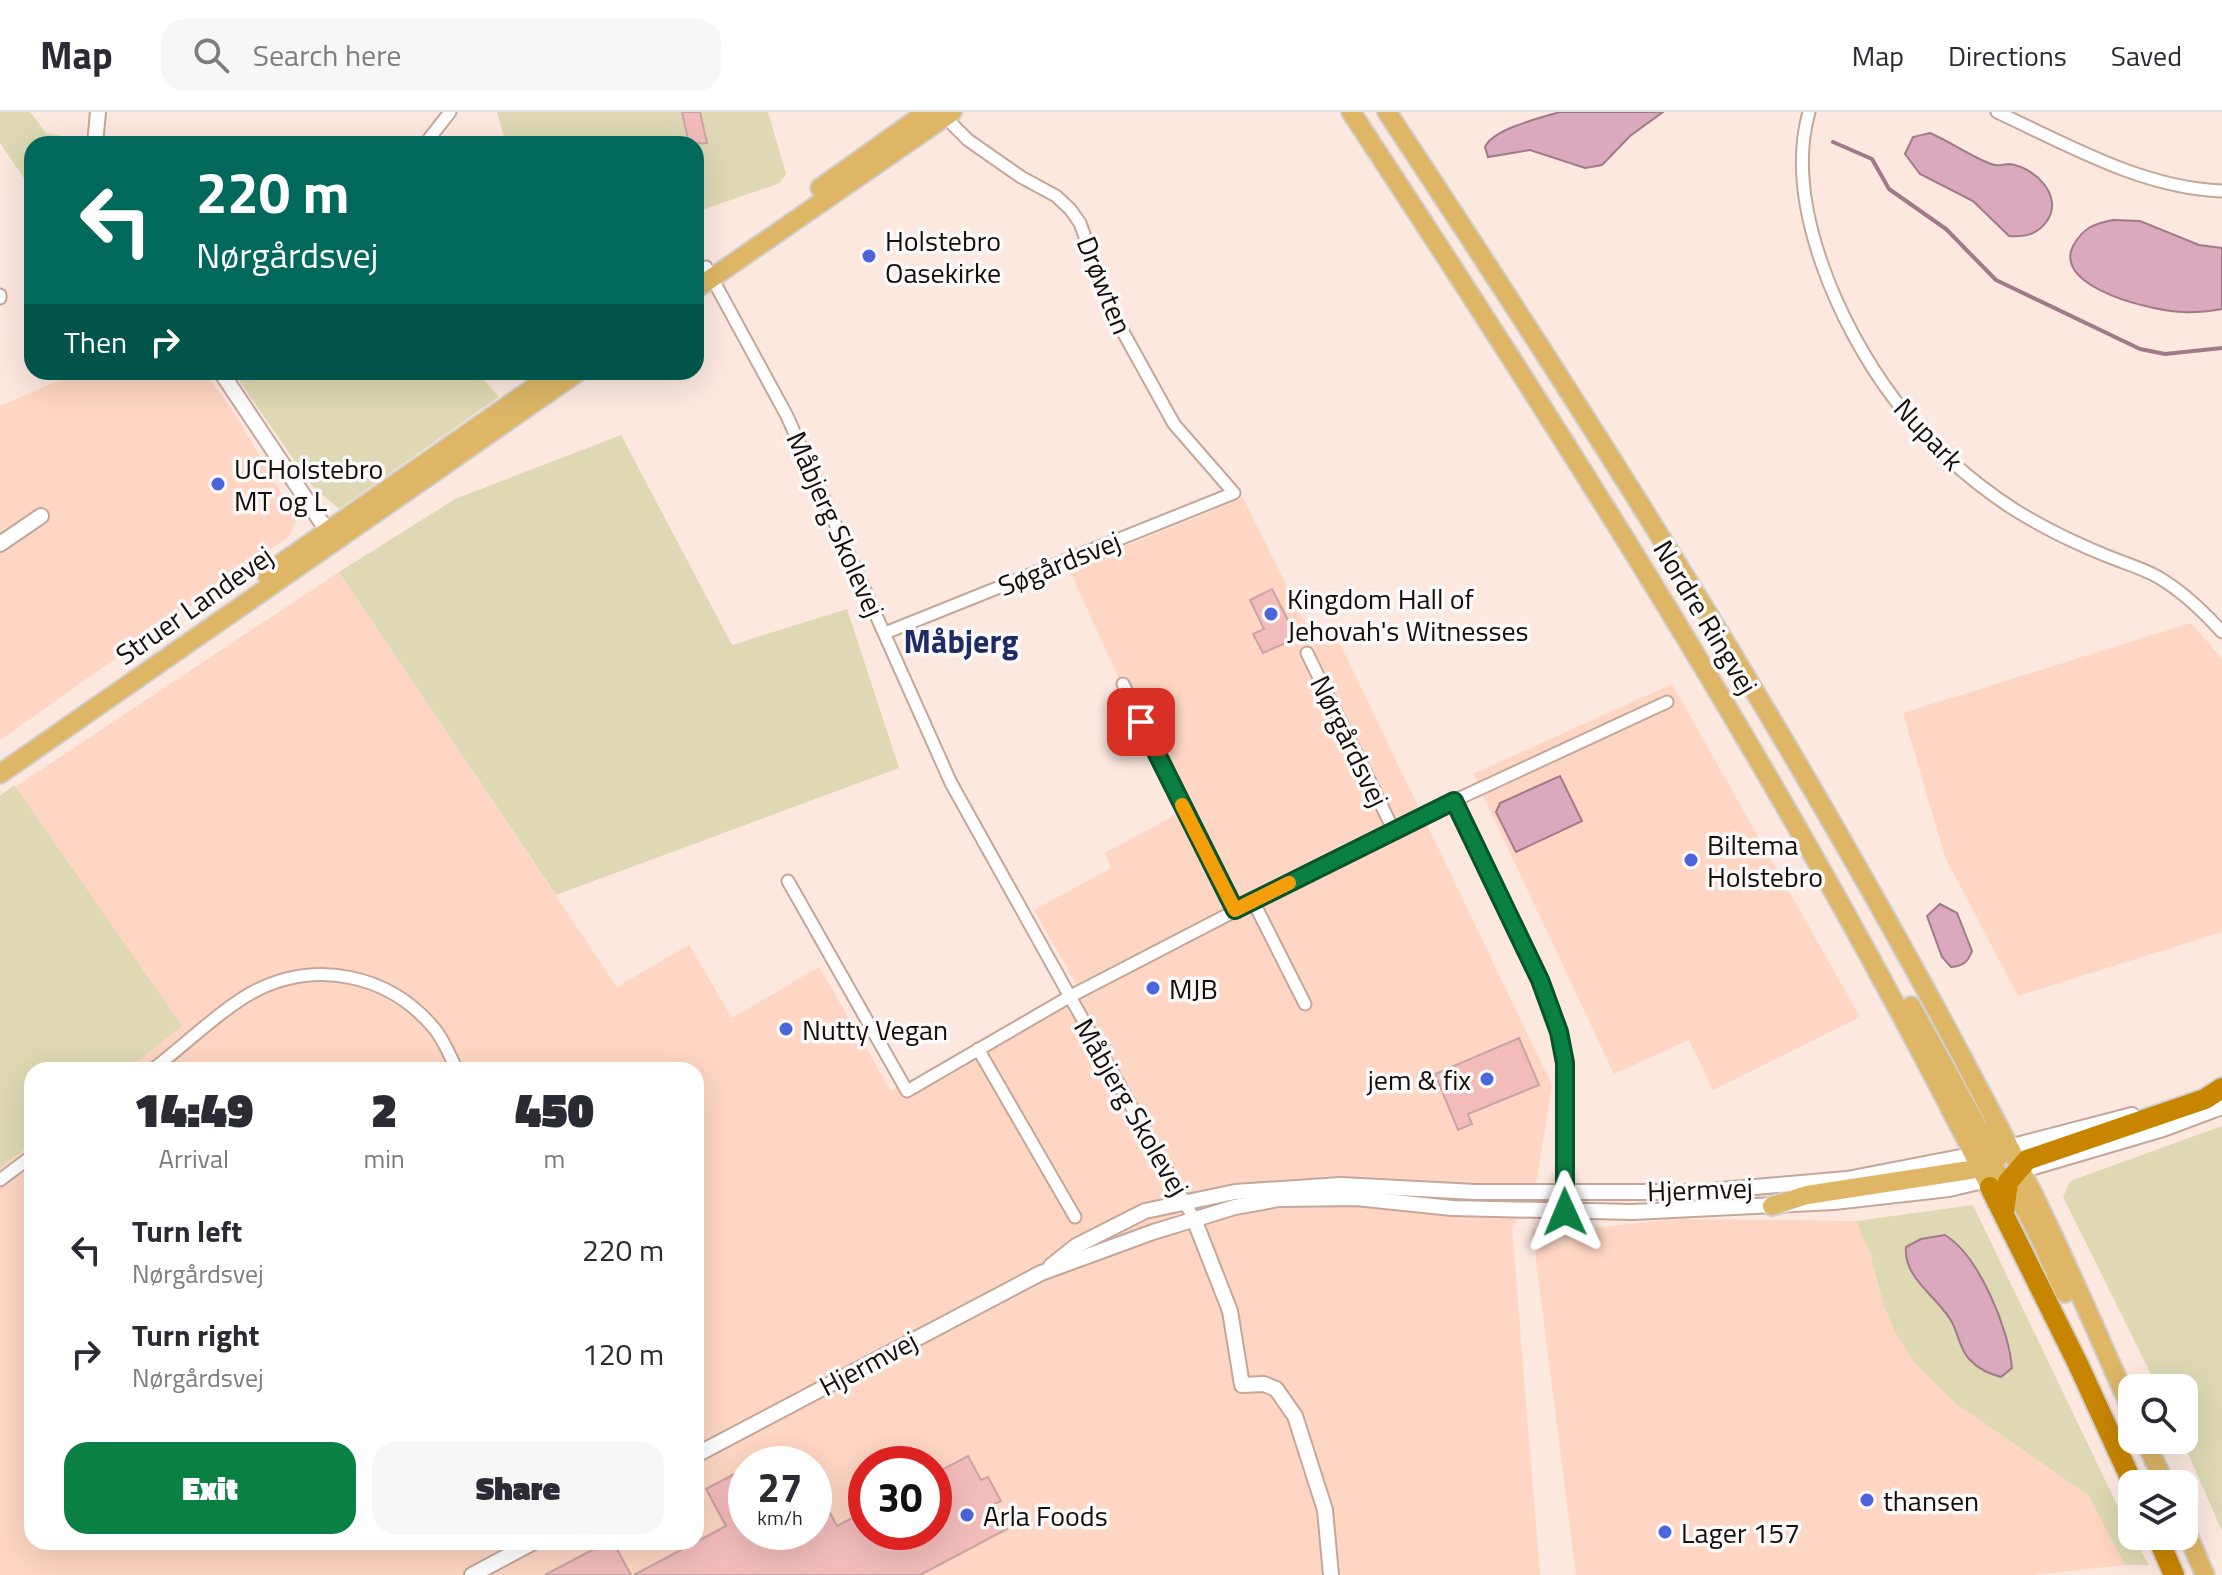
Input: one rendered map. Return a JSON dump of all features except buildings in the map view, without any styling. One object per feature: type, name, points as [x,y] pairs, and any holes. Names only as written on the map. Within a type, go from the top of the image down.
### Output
[{"type":"highway","points":[[2127,1470],[2004,1215],[1999,1168],[2205,1099],[2222,1087]]},
{"type":"highway","points":[[2163,1550],[2174,1575]]},
{"type":"main road","name":"Nordre Ringvej","points":[[1351,112],[1510,354],[1689,641],[1869,952],[1999,1168]]},
{"type":"main road","points":[[705,273],[941,113]]},
{"type":"main road","name":"Nordre Ringvej","points":[[1387,113],[1535,337],[1716,627],[1863,879],[1991,1114],[1999,1168]]},
{"type":"main road","name":"Struer Landevej","points":[[0,774],[545,380]]},
{"type":"main road","name":"Struer Landevej","points":[[0,761],[566,380]]},
{"type":"main road","points":[[1772,1206],[1807,1195],[1999,1168],[2095,1353],[2118,1388]]},
{"type":"main road","points":[[2194,1550],[2205,1575]]},
{"type":"street","points":[[96,136],[98,112]]},
{"type":"street","points":[[431,136],[450,112]]},
{"type":"street","name":"Nupark","points":[[1809,112],[1801,167],[1816,239],[1850,325],[1895,399],[1964,473],[2015,510],[2066,539],[2155,575],[2199,607],[2222,632]]},
{"type":"street","points":[[1997,112],[2125,170],[2170,185],[2222,191]]},
{"type":"street","name":"Drøwten","points":[[941,113],[968,140],[1021,177],[1056,196],[1070,209],[1080,223],[1112,312],[1174,424],[1200,458],[1234,493]]},
{"type":"street","name":"Måbjerg Skolevej","points":[[705,273],[787,416],[951,783],[1194,1219]]},
{"type":"street","points":[[226,380],[331,537]]},
{"type":"street","name":"Søgårdsvej","points":[[885,633],[1234,493]]},
{"type":"street","points":[[0,544],[41,516]]},
{"type":"street","name":"Nørgårdsvej","points":[[1307,653],[1393,829]]},
{"type":"street","points":[[1123,684],[1235,910]]},
{"type":"street","name":"Nørgårdsvej","points":[[1069,997],[1393,829],[1667,702]]},
{"type":"street","points":[[1454,801],[1540,980],[1559,1032],[1565,1063],[1565,1212]]},
{"type":"street","name":"Måbjerg Skolevej","points":[[788,881],[907,1091],[1069,997]]},
{"type":"street","points":[[1253,901],[1305,1004]]},
{"type":"street","points":[[162,1062],[252,992],[291,975],[333,974],[375,982],[408,1002],[435,1028],[453,1062]]},
{"type":"street","points":[[978,1049],[1075,1217]]},
{"type":"street","name":"Hjermvej","points":[[1041,1273],[1076,1246],[1145,1211],[1186,1200],[1264,1189],[1341,1185],[1475,1192],[1698,1192],[1999,1168],[2163,1129],[2222,1107]]},
{"type":"street","points":[[0,1180],[24,1162]]},
{"type":"street","name":"Hjermvej","points":[[704,1451],[1041,1273],[1235,1207],[1279,1199],[1356,1198],[1452,1208],[1565,1212],[1772,1206]]},
{"type":"street","points":[[1194,1219],[1230,1311],[1242,1385],[1264,1384],[1276,1389],[1295,1416],[1325,1510],[1331,1575]]},
{"type":"street","points":[[472,1575],[519,1550]]},
{"type":"shaded area","points":[[0,112],[30,112],[46,133],[61,136],[24,136],[24,178],[0,143]]},
{"type":"shaded area","points":[[497,112],[768,112],[786,174],[780,183],[704,209],[704,136],[504,136]]},
{"type":"shaded area","points":[[1560,112],[1663,112],[1630,136],[1602,165],[1585,168],[1530,150],[1488,157],[1485,147],[1497,135]]},
{"type":"shaded area","points":[[1930,133],[1991,164],[2019,166],[2037,177],[2044,184],[2052,202],[2047,221],[2030,234],[2009,236],[1973,201],[1920,174],[1905,154],[1913,137]]},
{"type":"shaded area","points":[[2113,220],[2140,221],[2199,245],[2222,248],[2222,309],[2189,312],[2153,308],[2092,286],[2078,274],[2071,261],[2073,246],[2089,228]]},
{"type":"shaded area","points":[[60,380],[211,380],[237,417],[297,520],[288,537],[0,740],[0,406]]},
{"type":"shaded area","points":[[239,380],[484,380],[499,397],[339,509],[313,487]]},
{"type":"shaded area","points":[[621,435],[732,645],[847,609],[899,768],[556,895],[339,572],[455,499]]},
{"type":"shaded area","points":[[1243,498],[1305,623],[1332,627],[1552,1085],[1537,1179],[1512,1229],[1540,1575],[0,1575],[0,797],[339,572],[617,987],[689,945],[732,1018],[819,967],[891,1091],[1076,984],[1034,910],[1111,868],[1105,853],[1180,813],[1069,569]]},
{"type":"shaded area","points":[[2191,623],[2222,659],[2222,932],[2018,996],[1945,857],[1903,713]]},
{"type":"shaded area","points":[[1672,684],[1860,1017],[1713,1090],[1689,1040],[1614,1074],[1473,774]]},
{"type":"shaded area","points":[[1560,776],[1582,821],[1516,852],[1496,812],[1500,803]]},
{"type":"shaded area","points":[[14,785],[182,1026],[136,1062],[24,1062],[24,1149],[0,1168],[0,796]]},
{"type":"shaded area","points":[[1940,904],[1957,913],[1972,951],[1967,961],[1959,966],[1951,967],[1942,957],[1927,916]]},
{"type":"shaded area","points":[[2222,1126],[2222,1531],[2198,1470],[2188,1454],[2198,1454],[2198,1374],[2151,1374],[2063,1197],[2070,1181]]},
{"type":"shaded area","points":[[1973,1205],[2118,1507],[2118,1550],[2140,1550],[2149,1565],[2125,1565],[2088,1495],[1955,1403],[1915,1363],[1894,1331],[1870,1254],[1856,1221]]},
{"type":"shaded area","points":[[1679,1219],[1856,1221],[1870,1254],[1894,1331],[1915,1363],[1955,1403],[2088,1495],[2125,1565],[2034,1575],[1576,1575],[1532,1229],[1580,1229]]},
{"type":"shaded area","points":[[1945,1235],[1969,1259],[1998,1314],[2012,1368],[2001,1377],[1969,1359],[1950,1319],[1915,1277],[1906,1258],[1906,1247],[1921,1239]]},
{"type":"waterway","points":[[1833,142],[1872,159],[1889,189],[1946,229],[1996,280],[2140,349],[2165,354],[2222,348]]},
{"type":"slow traffic","points":[[1182,805],[1235,910],[1289,883]]},
{"type":"place","name":"Holstebro Oasekirke","points":[[869,256]]},
{"type":"place","name":"UCHolstebro MT og L","points":[[218,484]]},
{"type":"place","name":"Kingdom Hall of Jehovah's Witnesses","points":[[1271,614]]},
{"type":"place","name":"Biltema Holstebro","points":[[1691,860]]},
{"type":"place","name":"MJB","points":[[1153,988]]},
{"type":"place","name":"Nutty Vegan","points":[[786,1029]]},
{"type":"place","name":"jem & fix","points":[[1487,1079]]},
{"type":"place","name":"thansen","points":[[1867,1500]]},
{"type":"place","name":"Arla Foods","points":[[967,1515]]},
{"type":"place","name":"Lager 157","points":[[1665,1532]]},
{"type":"district","name":"Måbjerg","points":[[961,641]]},
{"type":"route","points":[[1141,722],[1235,910],[1454,801],[1540,980],[1559,1032],[1565,1063],[1565,1212]]}]
